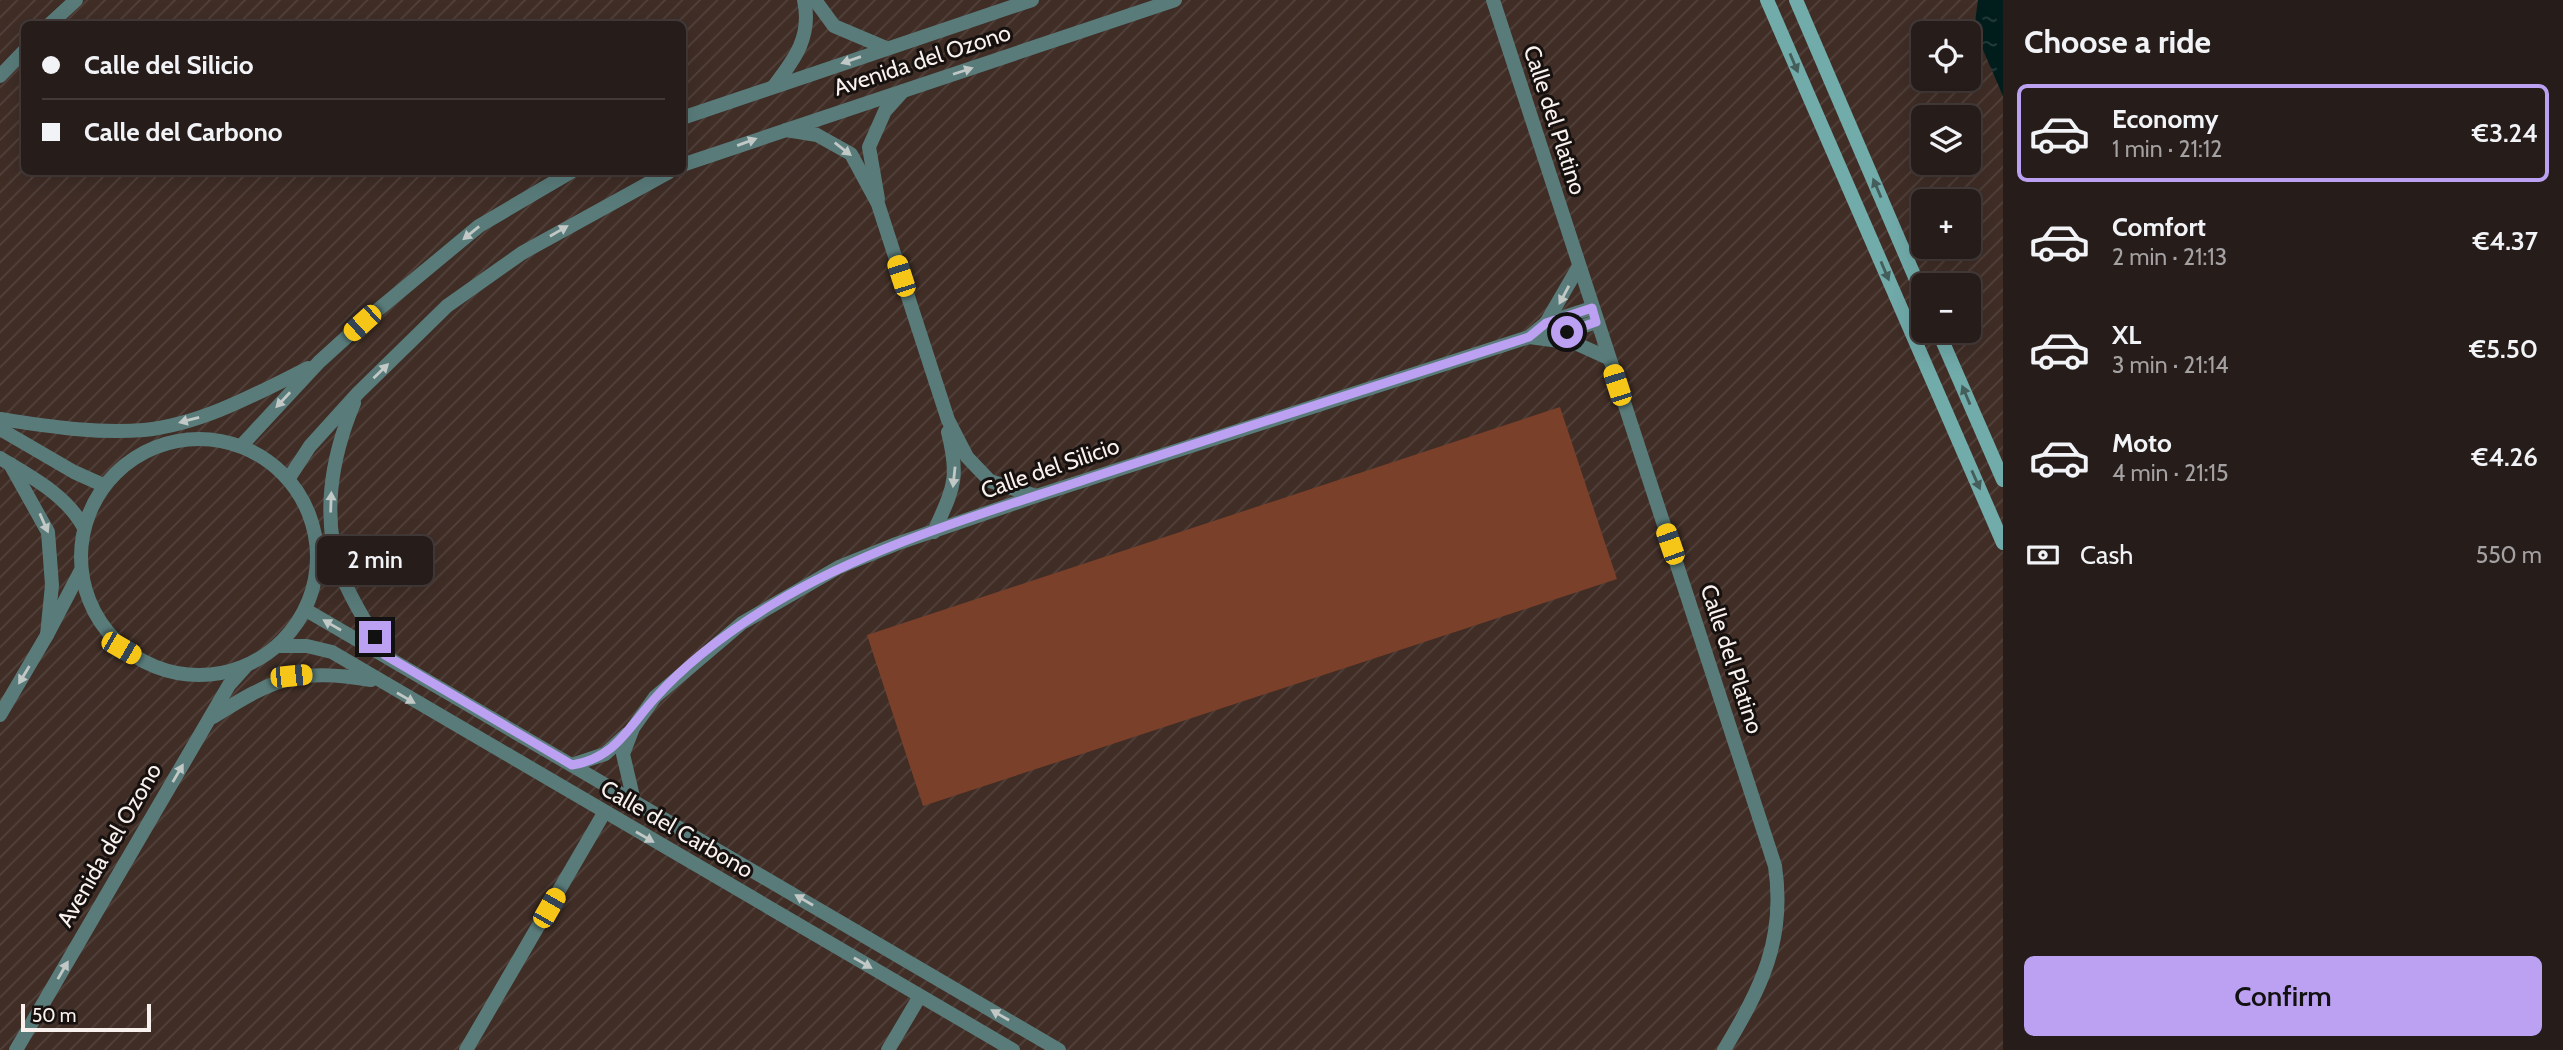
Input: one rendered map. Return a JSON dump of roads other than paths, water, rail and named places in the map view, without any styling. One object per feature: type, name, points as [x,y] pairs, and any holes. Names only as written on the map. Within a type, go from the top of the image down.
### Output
[{"type":"street","points":[[53,21],[76,0]]},
{"type":"street","points":[[774,86],[799,52],[806,33],[804,0]]},
{"type":"street","points":[[815,0],[834,26],[886,48]]},
{"type":"street","points":[[686,117],[1032,0]]},
{"type":"street","name":"Avenida del Ozono","points":[[686,164],[782,129],[1175,0]]},
{"type":"street","name":"Calle del Platino","points":[[1493,0],[1775,866],[1778,909],[1768,967],[1724,1050]]},
{"type":"street","points":[[1767,0],[2003,543]]},
{"type":"street","points":[[1796,0],[1913,273]]},
{"type":"street","points":[[0,76],[21,54]]},
{"type":"street","points":[[904,90],[884,111],[869,147],[878,204],[948,420],[956,478],[934,531]]},
{"type":"street","points":[[782,129],[817,135],[851,154],[878,204]]},
{"type":"street","points":[[242,445],[318,362],[480,226],[566,175]]},
{"type":"street","points":[[289,478],[310,446],[358,393],[447,306],[500,268],[597,209],[663,175]]},
{"type":"street","name":"Calle del Silicio","points":[[572,765],[605,754],[633,728],[655,697],[742,623],[839,567],[1035,496],[1529,337],[1546,323],[1579,266]]},
{"type":"street","name":"Calle del Silicio","points":[[1546,323],[1594,315]]},
{"type":"street","name":"Calle del Silicio","points":[[1546,339],[1594,315]]},
{"type":"street","name":"Calle del Silicio","points":[[1529,337],[1574,343],[1608,358]]},
{"type":"street","points":[[1943,343],[2003,480]]},
{"type":"street","points":[[0,419],[68,429],[145,429],[211,413],[318,362]]},
{"type":"street","points":[[358,393],[333,466],[330,504],[332,537],[342,578],[385,655]]},
{"type":"street","points":[[948,420],[975,469],[990,481],[1035,496]]},
{"type":"street","points":[[0,429],[74,472],[103,485]]},
{"type":"street","points":[[191,438],[242,445],[267,459],[289,478],[312,519],[318,565],[306,610],[278,646],[246,666],[203,676],[159,669],[121,648],[93,614],[80,572],[83,526],[103,485],[141,452],[191,438]]},
{"type":"street","points":[[5,461],[38,480],[74,510],[83,526]]},
{"type":"street","points":[[5,461],[48,532],[52,585],[47,635]]},
{"type":"street","points":[[0,715],[80,572]]},
{"type":"street","name":"Calle del Carbono","points":[[306,610],[1059,1050]]},
{"type":"street","name":"Calle del Carbono","points":[[278,646],[307,646],[332,652],[377,681],[1013,1050]]},
{"type":"street","name":"Avenida del Ozono","points":[[16,1050],[229,685],[246,666]]},
{"type":"street","points":[[209,719],[262,687],[291,676],[323,673],[377,681]]},
{"type":"street","name":"Calle del Silicio","points":[[633,728],[623,754],[634,801]]},
{"type":"street","points":[[466,1050],[604,813]]},
{"type":"street","points":[[888,1050],[920,996]]},
{"type":"water","points":[[1978,0],[2003,0],[2003,96],[1981,45],[1981,21],[1975,21]]}]
